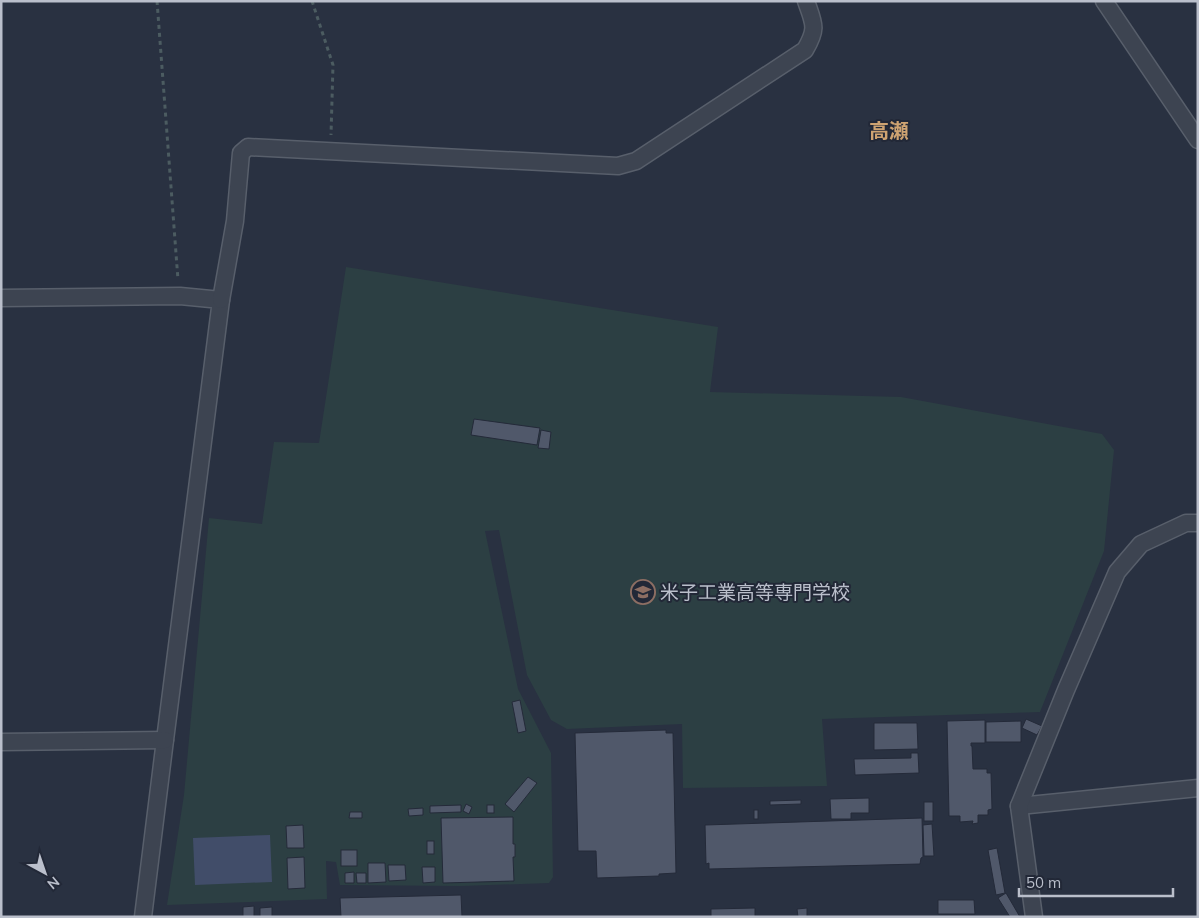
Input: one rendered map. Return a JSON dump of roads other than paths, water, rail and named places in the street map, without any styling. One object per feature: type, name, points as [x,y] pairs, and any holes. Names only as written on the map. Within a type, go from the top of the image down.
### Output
[{"type":"street","points":[[143,917],[221,300],[235,221],[241,153],[248,147],[618,166],[636,161],[805,50],[812,37],[814,22],[806,1]]},
{"type":"street","points":[[1104,1],[1198,140]]},
{"type":"street","points":[[1,298],[180,296],[221,300]]},
{"type":"street","points":[[1034,917],[1019,806],[1066,690],[1117,572],[1142,544],[1186,523],[1198,523]]},
{"type":"street","points":[[1,742],[165,740]]},
{"type":"street","points":[[1019,806],[1198,788]]},
{"type":"water","points":[[270,835],[272,882],[195,885],[193,838]]},
{"type":"place","name":"米子工業高等専門学校","points":[[643,592]]},
{"type":"district","name":"高瀬","points":[[889,130]]}]
